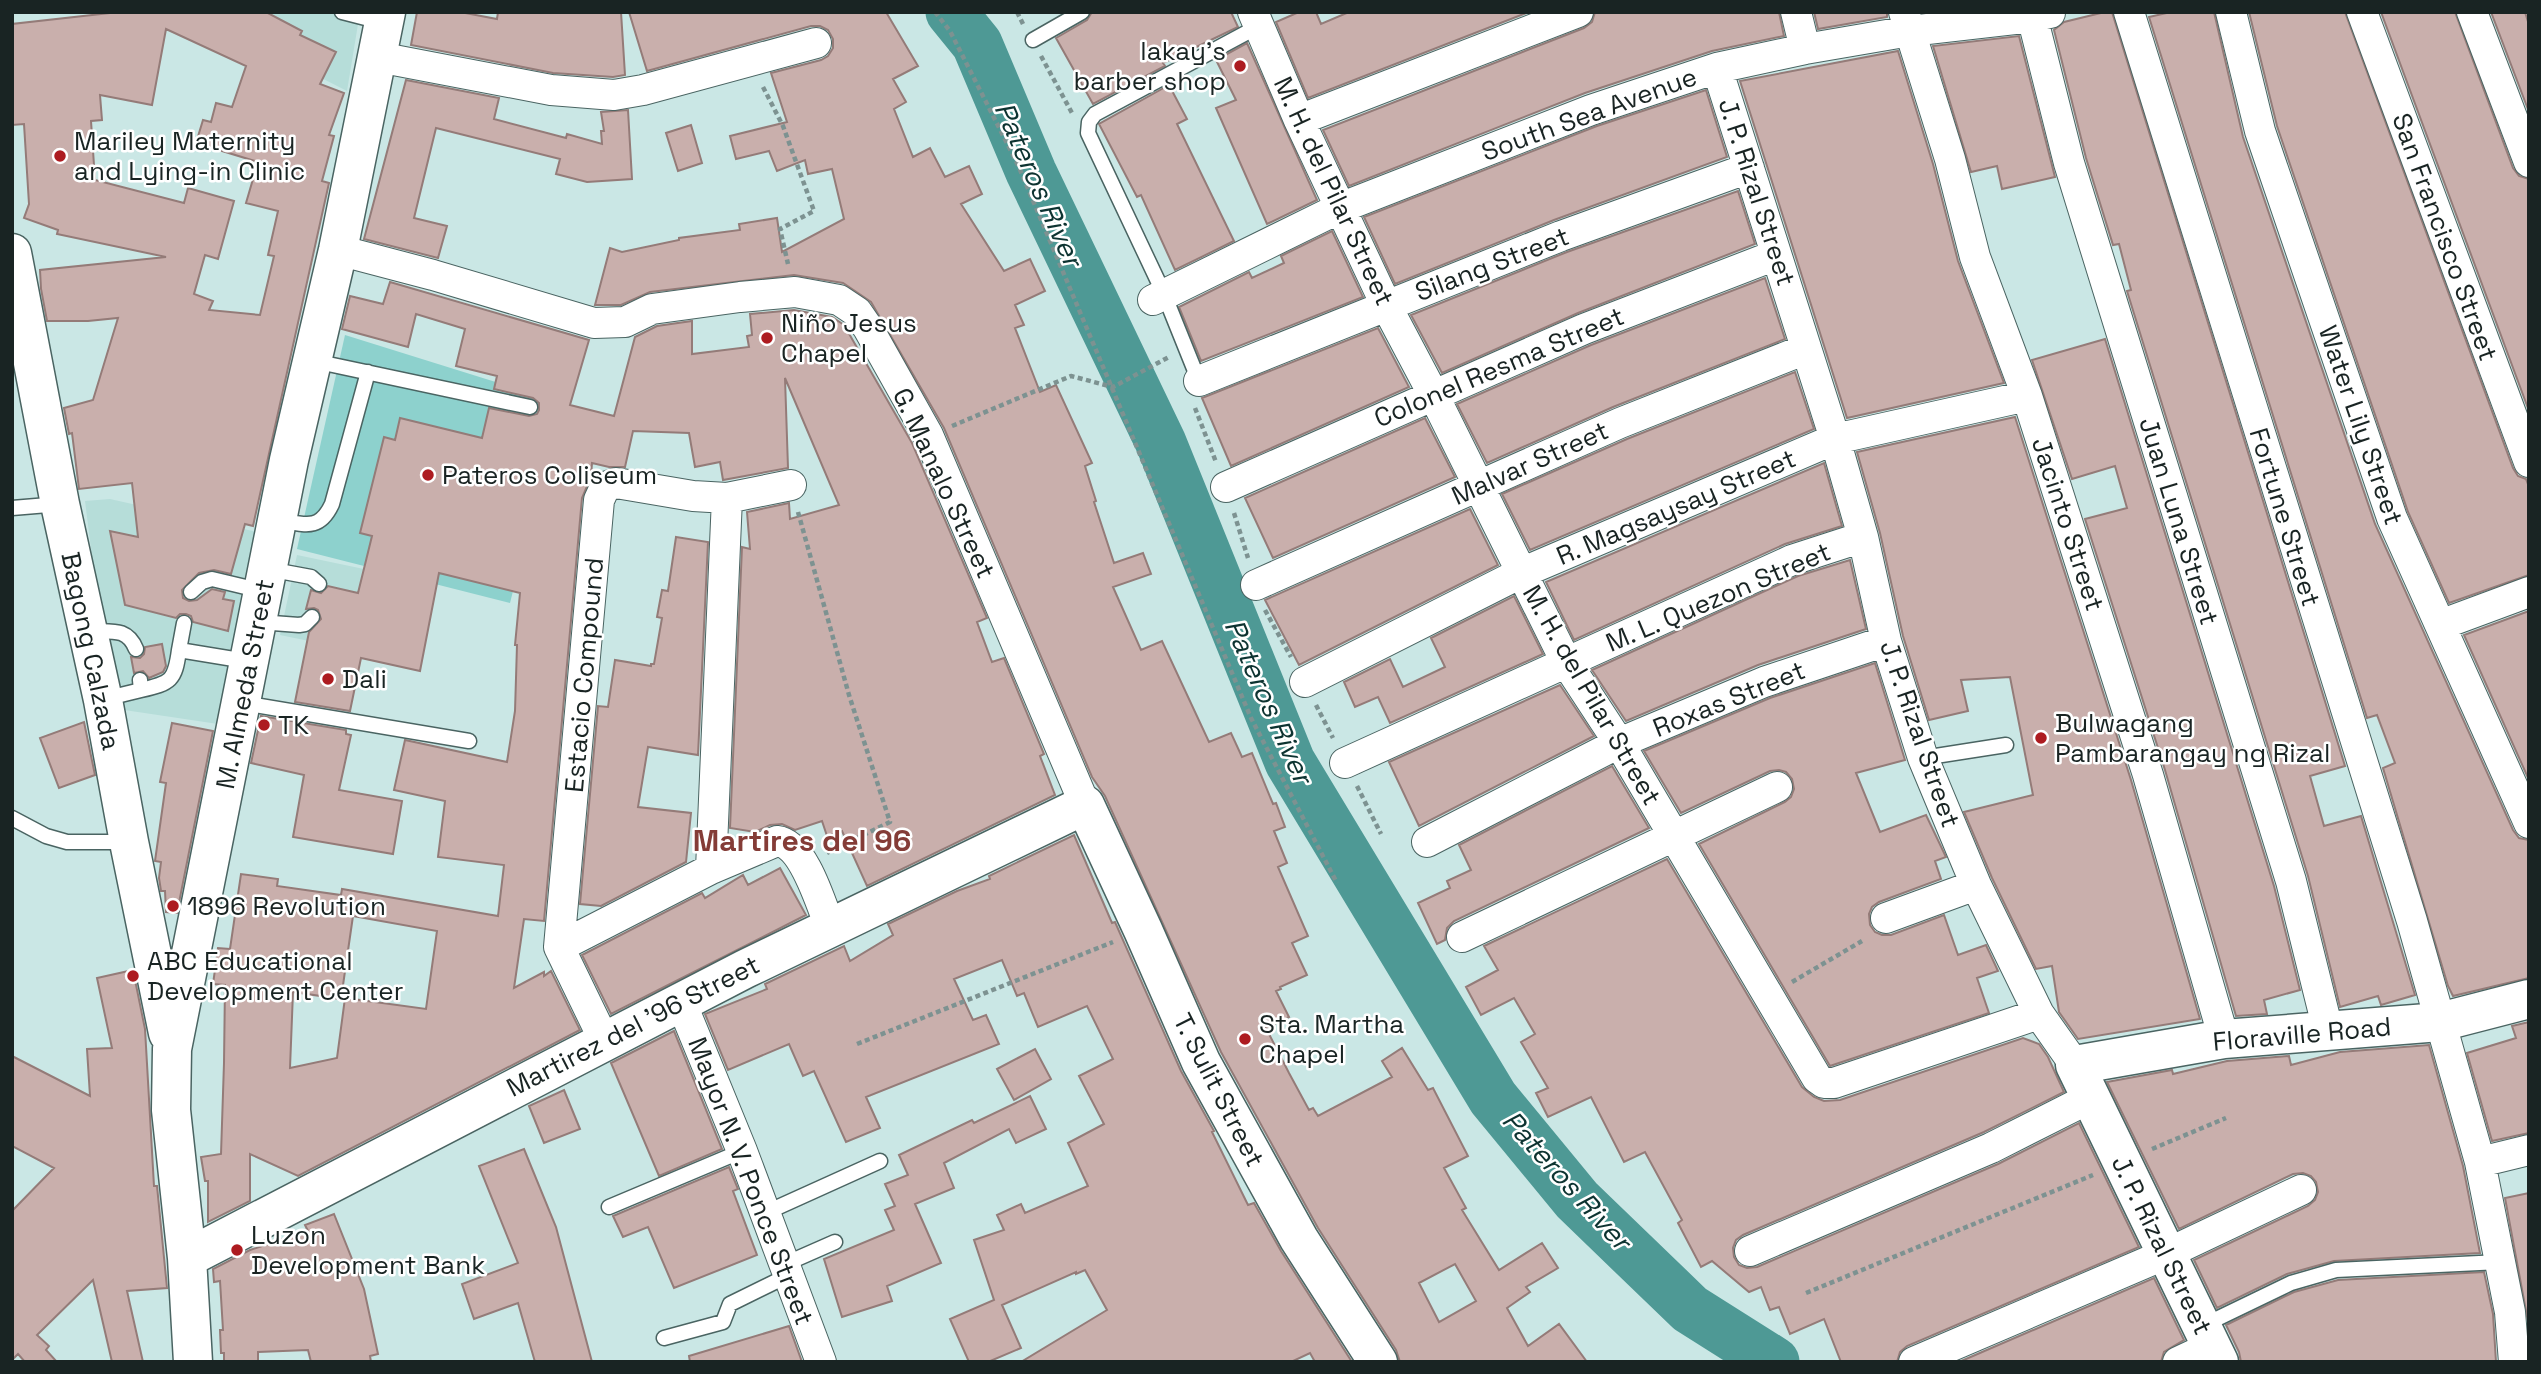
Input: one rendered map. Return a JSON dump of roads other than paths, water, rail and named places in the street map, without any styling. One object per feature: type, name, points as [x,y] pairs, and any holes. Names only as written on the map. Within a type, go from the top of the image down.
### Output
[{"type":"street","points":[[1299,120],[1578,12]]},
{"type":"street","points":[[1796,12],[1805,49]]},
{"type":"street","name":"Fortune Street","points":[[2129,12],[2412,921],[2480,1162],[2511,1312],[2514,1362]]},
{"type":"street","name":"Water Lily Street","points":[[2231,12],[2260,131],[2392,518],[2529,823]]},
{"type":"street","name":"San Francisco Street","points":[[2362,12],[2529,462]]},
{"type":"street","points":[[2472,12],[2529,162]]},
{"type":"street","name":"South Sea Avenue","points":[[1158,297],[1340,208],[1591,110],[1717,68],[1805,49],[1907,22],[2038,14]]},
{"type":"street","name":"Juan Luna Street","points":[[2038,14],[2068,163],[2291,881],[2328,1030]]},
{"type":"street","name":"M. H. del Pilar Street","points":[[1257,17],[1299,120],[1386,305],[1566,662],[1619,743],[1817,1078],[1824,1083],[1834,1083],[2039,1014]]},
{"type":"street","name":"Jacinto Street","points":[[1907,22],[1950,159],[1975,257],[2027,396],[2148,775],[2224,1039]]},
{"type":"street","points":[[383,31],[551,90],[614,95],[643,90],[816,43]]},
{"type":"street","name":"M. Almeda Street","points":[[193,1362],[187,1258],[172,1110],[172,1049],[278,520],[383,31]]},
{"type":"street","name":"J. P. Rizal Street","points":[[1717,68],[1835,439],[1863,537],[1886,641],[1923,758],[1976,885],[2039,1014],[2082,1082],[2211,1344]]},
{"type":"street","name":"Silang Street","points":[[1196,392],[1386,305],[1561,236],[1749,168]]},
{"type":"street","name":"G. Manalo Street","points":[[338,250],[594,323],[625,322],[652,309],[795,292],[839,300],[857,312],[869,328],[928,435],[1085,805]]},
{"type":"street","name":"Bagong Calzada","points":[[12,253],[60,505],[103,700],[172,1049]]},
{"type":"street","name":"Colonel Resma Street","points":[[1226,487],[1584,328],[1776,255]]},
{"type":"street","name":"Malvar Street","points":[[1256,585],[1620,423],[1806,348]]},
{"type":"street","name":"R. Magsaysay Street","points":[[1305,682],[1521,573],[1835,439],[2027,396]]},
{"type":"street","name":"Estacio Compound","points":[[559,947],[599,500],[605,487],[616,483],[693,496],[727,498],[790,485]]},
{"type":"street","points":[[711,869],[727,498]]},
{"type":"street","name":"M. L. Quezon Street","points":[[1345,764],[1792,560],[1863,537]]},
{"type":"street","points":[[2440,625],[2529,592]]},
{"type":"street","name":"Roxas Street","points":[[1427,842],[1619,743],[1764,682],[1886,641]]},
{"type":"street","points":[[1462,937],[1777,787]]},
{"type":"street","name":"Martirez del '96 Street","points":[[187,1258],[681,1002],[830,927],[1085,805]]},
{"type":"street","name":"T. Sulit Street","points":[[1085,805],[1201,1062],[1299,1239],[1378,1362]]},
{"type":"street","points":[[605,1042],[559,947],[711,869],[777,841],[790,845],[804,865],[830,927]]},
{"type":"street","points":[[1886,918],[1976,885]]},
{"type":"street","name":"Floraville Road","points":[[2082,1082],[2224,1039],[2440,1022],[2529,999]]},
{"type":"street","name":"Mayor N. V. Ponce Street","points":[[681,1002],[742,1151],[821,1362]]},
{"type":"street","points":[[1750,1251],[1991,1148],[2082,1082]]},
{"type":"street","points":[[2480,1162],[2529,1150]]},
{"type":"street","points":[[1914,1362],[2166,1254],[2301,1191]]},
{"type":"street","points":[[2178,1362],[2211,1344]]},
{"type":"lane","points":[[342,12],[383,31]]},
{"type":"lane","points":[[1033,40],[1082,12]]},
{"type":"lane","points":[[1196,392],[1088,133],[1088,122],[1095,114],[1257,17]]},
{"type":"lane","points":[[313,360],[530,407]]},
{"type":"lane","points":[[278,520],[307,525],[321,522],[327,514],[368,372]]},
{"type":"lane","points":[[12,508],[60,505]]},
{"type":"lane","points":[[263,594],[311,578],[319,584]]},
{"type":"lane","points":[[191,593],[202,582],[212,579],[263,594],[299,625],[305,624],[312,617]]},
{"type":"lane","points":[[103,700],[140,685],[159,686],[172,678],[176,672],[184,623]]},
{"type":"lane","points":[[88,631],[124,633],[132,639],[136,649]]},
{"type":"lane","points":[[178,650],[249,662]]},
{"type":"lane","points":[[241,703],[469,741]]},
{"type":"lane","points":[[1923,758],[2006,745]]},
{"type":"lane","points":[[12,818],[46,836],[67,842],[129,842]]},
{"type":"lane","points":[[609,1207],[742,1151]]},
{"type":"lane","points":[[765,1213],[880,1161]]},
{"type":"lane","points":[[664,1338],[723,1322],[730,1304],[835,1242]]},
{"type":"lane","points":[[2211,1344],[2291,1283],[2336,1270],[2500,1262]]},
{"type":"waterway","name":"Pateros River","points":[[951,12],[977,44],[1031,172],[1161,443],[1290,762],[1493,1098],[1577,1200],[1690,1309],[1774,1362]]},
{"type":"place","name":"lakay's barber shop","points":[[1240,66]]},
{"type":"place","name":"Mariley Maternity and Lying-in Clinic","points":[[60,156]]},
{"type":"place","name":"Niño Jesus Chapel","points":[[767,338]]},
{"type":"place","name":"Pateros Coliseum","points":[[428,475]]},
{"type":"place","name":"Dali","points":[[328,679]]},
{"type":"place","name":"TK","points":[[264,725]]},
{"type":"place","name":"Bulwagang Pambarangay ng Rizal","points":[[2041,738]]},
{"type":"place","name":"1896 Revolution","points":[[173,906]]},
{"type":"place","name":"ABC Educational Development Center","points":[[133,976]]},
{"type":"place","name":"Sta. Martha Chapel","points":[[1245,1039]]},
{"type":"place","name":"Luzon Development Bank","points":[[237,1250]]},
{"type":"district","name":"Martires del 96","points":[[802,841]]}]
